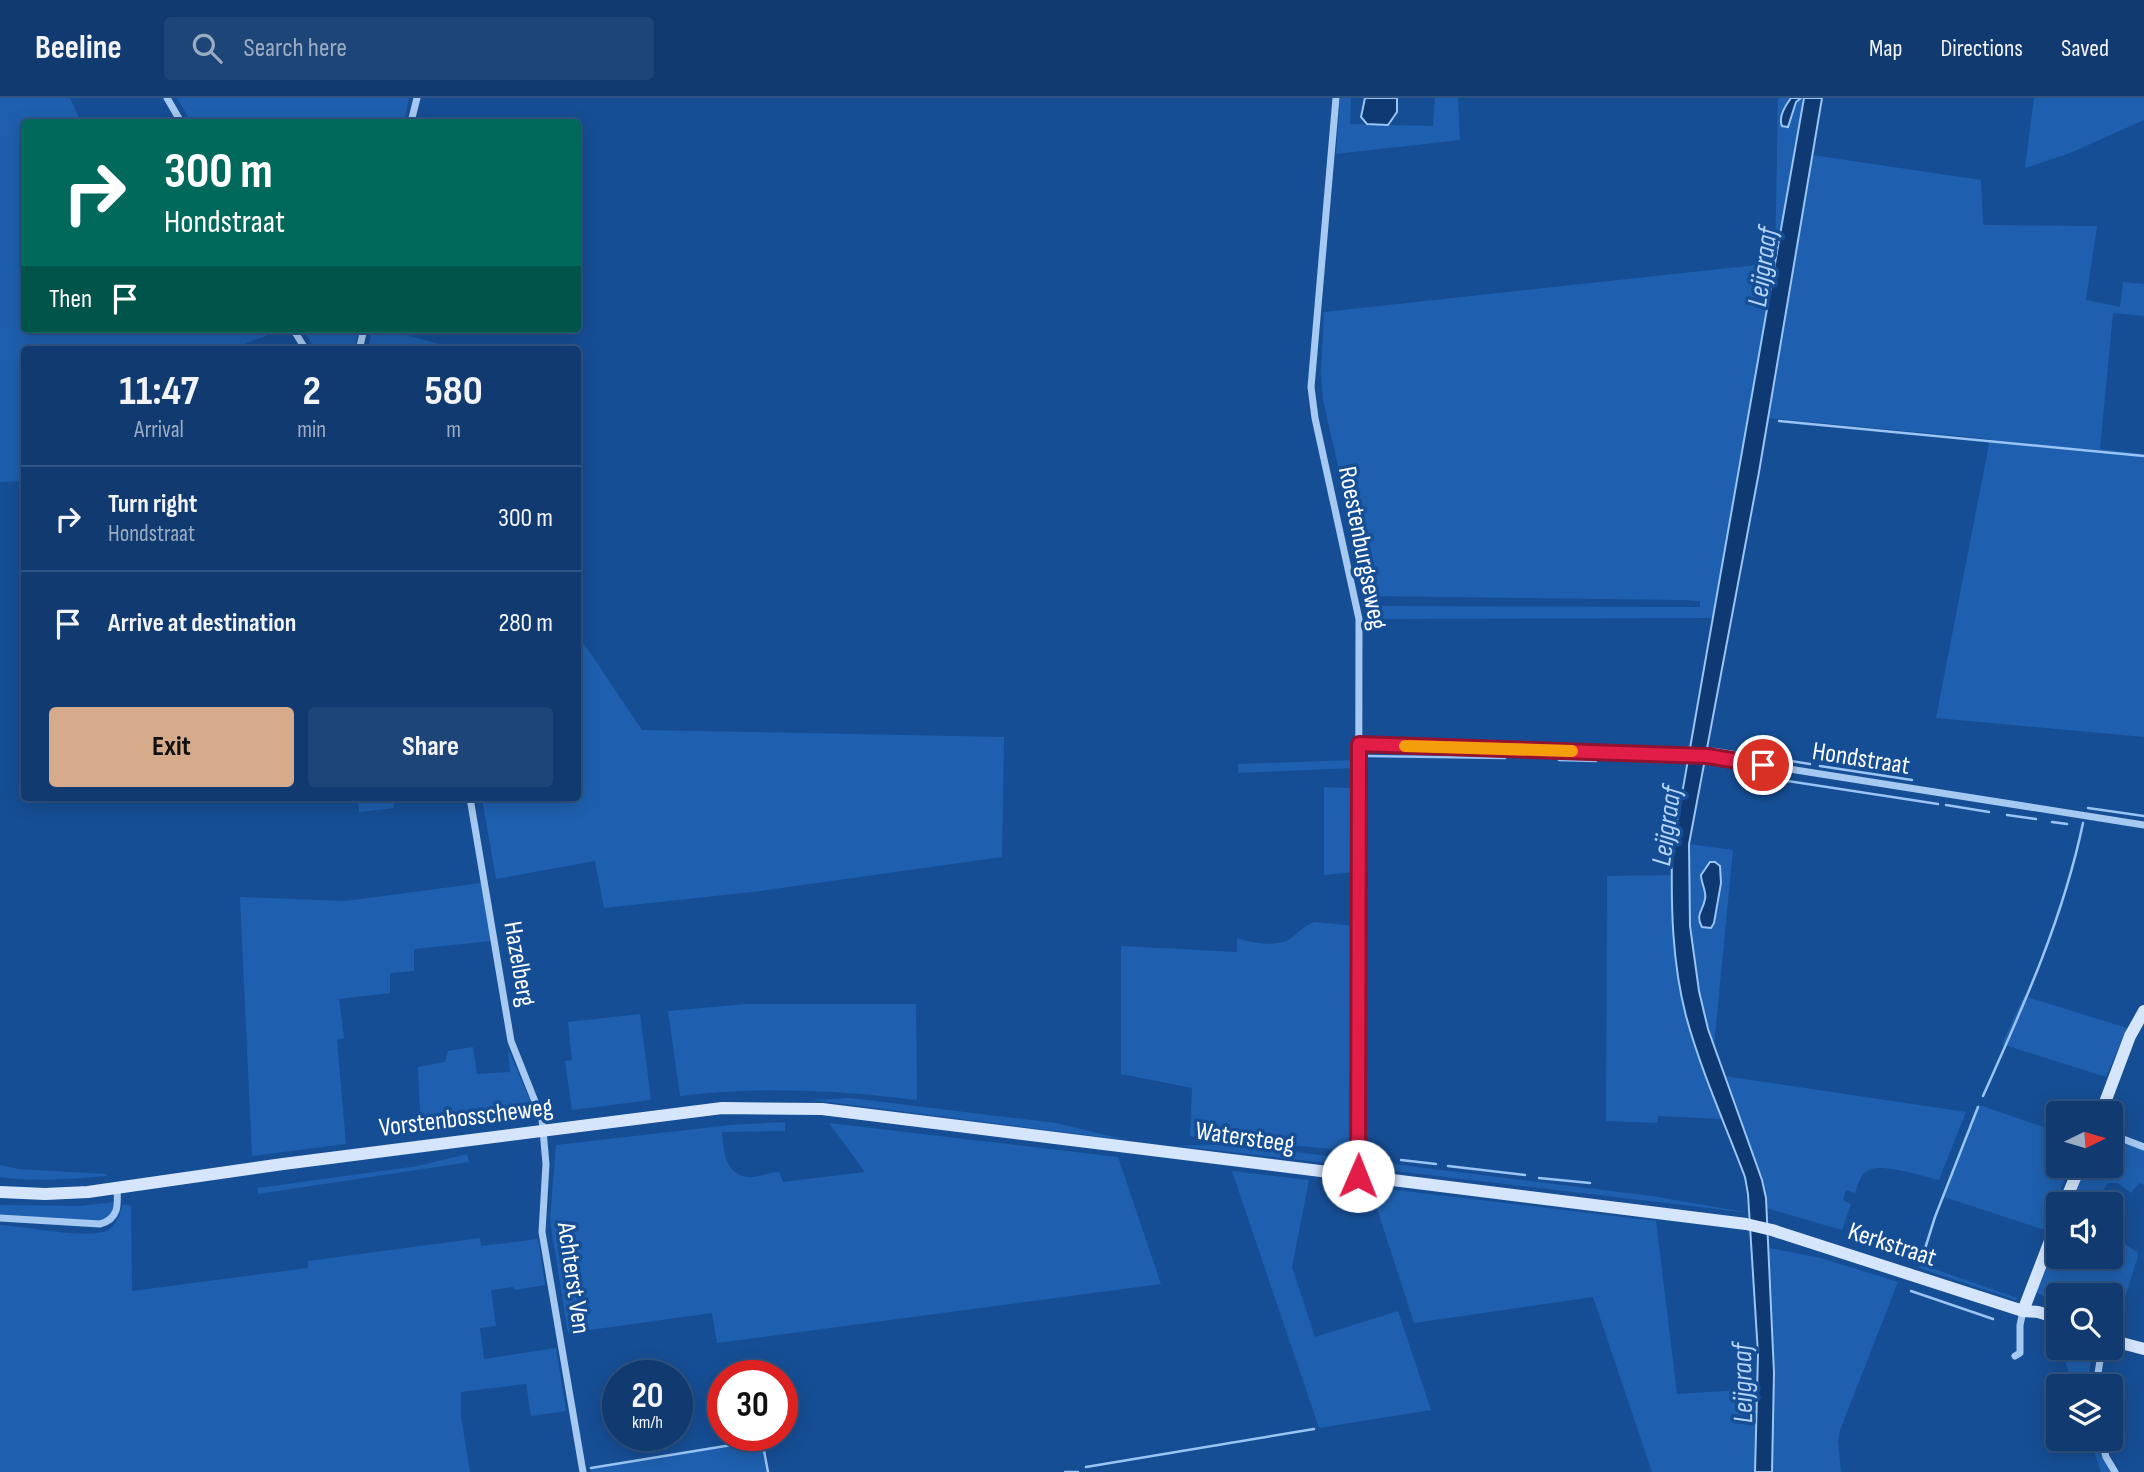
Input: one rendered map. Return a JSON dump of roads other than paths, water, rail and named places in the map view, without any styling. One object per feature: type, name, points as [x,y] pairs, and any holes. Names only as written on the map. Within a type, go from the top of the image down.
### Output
[{"type":"street","points":[[167,98],[179,119]]},
{"type":"street","points":[[412,119],[417,98]]},
{"type":"street","name":"Roestenburgseweg","points":[[1336,98],[1311,387],[1315,418],[1359,619],[1358,1176]]},
{"type":"street","name":"Hondstraat","points":[[1359,744],[1707,756],[2144,825]]},
{"type":"street","name":"Hazelberg","points":[[471,801],[511,1041],[539,1107],[544,1131]]},
{"type":"street","points":[[2106,1101],[2130,1036],[2144,1011]]},
{"type":"street","name":"Vorstenbosscheweg","points":[[0,1192],[69,1194],[722,1108],[822,1109]]},
{"type":"street","name":"Watersteeg","points":[[822,1109],[1746,1224]]},
{"type":"street","name":"Achterst Ven","points":[[544,1131],[546,1164],[542,1231],[583,1472]]},
{"type":"street","points":[[2123,1139],[2144,1147]]},
{"type":"street","points":[[0,1218],[100,1224],[108,1222],[118,1208],[117,1188]]},
{"type":"street","name":"Kerkstraat","points":[[1746,1224],[2023,1311],[2046,1322]]},
{"type":"street","points":[[2015,1356],[2020,1353],[2023,1311],[2046,1251]]},
{"type":"street","name":"Kerkstraat","points":[[2023,1311],[2046,1314]]},
{"type":"street","points":[[2123,1343],[2144,1349]]},
{"type":"street","points":[[2104,1451],[2115,1472]]},
{"type":"waterway","points":[[1779,421],[2144,456]]},
{"type":"waterway","points":[[1714,749],[1810,764]]},
{"type":"waterway","points":[[1367,756],[1505,758]]},
{"type":"waterway","points":[[1559,760],[1596,761]]},
{"type":"waterway","points":[[1622,760],[1672,761]]},
{"type":"waterway","points":[[1820,766],[1912,780]]},
{"type":"waterway","points":[[1749,775],[1938,804]]},
{"type":"waterway","points":[[1946,805],[1989,812]]},
{"type":"waterway","points":[[2088,808],[2144,816]]},
{"type":"waterway","points":[[2007,815],[2036,819]]},
{"type":"waterway","points":[[2052,822],[2067,824]]},
{"type":"waterway","points":[[1983,1096],[2027,996],[2053,928],[2065,894],[2083,823]]},
{"type":"waterway","points":[[1923,1255],[1978,1107]]},
{"type":"waterway","points":[[1366,1155],[1389,1158]]},
{"type":"waterway","points":[[1401,1160],[1436,1164]]},
{"type":"waterway","points":[[1448,1166],[1525,1175]]},
{"type":"waterway","points":[[1539,1178],[1590,1183]]},
{"type":"waterway","points":[[1911,1291],[1993,1319]]},
{"type":"waterway","points":[[1086,1467],[1314,1429]]},
{"type":"waterway","points":[[591,1468],[762,1440],[768,1472]]},
{"type":"waterway","points":[[1065,1472],[1078,1472]]},
{"type":"water label","name":"Leijgraaf","points":[[1763,267]]},
{"type":"water label","name":"Leijgraaf","points":[[1667,826]]},
{"type":"water label","name":"Leijgraaf","points":[[1743,1383]]}]
